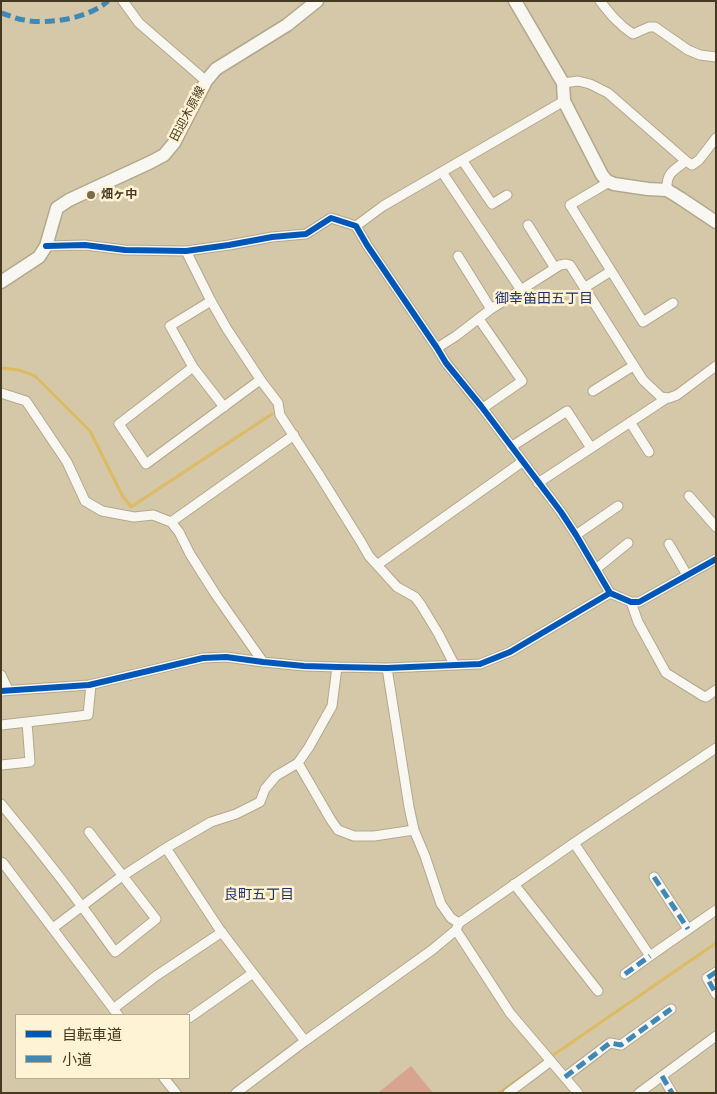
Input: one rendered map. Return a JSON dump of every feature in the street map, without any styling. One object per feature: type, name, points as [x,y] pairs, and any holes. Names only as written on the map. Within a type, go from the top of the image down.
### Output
[{"type":"main road","name":"田迎木原線","points":[[1,282],[39,257],[46,246],[57,208],[69,200],[164,155],[174,143],[206,81],[216,69],[287,25],[317,1]]},
{"type":"main road","points":[[515,1],[563,83],[564,101],[607,182],[648,189],[667,190],[716,222]]},
{"type":"street","points":[[123,1],[139,23],[206,81]]},
{"type":"street","points":[[600,1],[612,16],[633,34],[649,27],[655,27],[688,50],[700,55],[716,57]]},
{"type":"street","points":[[563,83],[578,81],[590,84],[608,93],[692,165],[699,160],[716,139]]},
{"type":"street","points":[[356,226],[383,206],[564,101]]},
{"type":"street","points":[[462,160],[492,204],[507,195]]},
{"type":"street","points":[[667,190],[666,180],[671,172],[686,161]]},
{"type":"street","points":[[442,172],[521,290]]},
{"type":"street","points":[[609,182],[570,205],[643,322],[673,304]]},
{"type":"street","points":[[46,246],[85,245],[125,250],[186,251],[272,237],[306,234],[331,218],[356,226],[446,364],[511,446],[576,535],[610,593],[631,602],[639,602],[716,559]]},
{"type":"street","points":[[528,225],[555,268]]},
{"type":"street","points":[[186,251],[227,329],[260,380],[278,403],[280,415],[369,556],[397,587],[415,597],[438,633],[454,664]]},
{"type":"street","points":[[458,256],[491,309]]},
{"type":"street","points":[[437,348],[491,309],[555,268],[566,264],[570,265],[643,380],[661,397],[666,398]]},
{"type":"street","points":[[584,288],[611,271]]},
{"type":"street","points":[[211,301],[170,326],[193,367],[224,407]]},
{"type":"street","points":[[479,319],[522,381],[482,408]]},
{"type":"street","points":[[593,391],[633,366]]},
{"type":"street","points":[[538,483],[666,398],[677,395],[716,366]]},
{"type":"street","points":[[193,367],[119,424],[146,464],[260,380]]},
{"type":"street","points":[[1,394],[26,401],[67,462],[86,501],[102,511],[134,517],[153,516],[171,522],[179,532],[190,554],[216,595],[263,662]]},
{"type":"street","points":[[511,446],[567,411],[591,448]]},
{"type":"street","points":[[630,422],[649,452]]},
{"type":"street","points":[[171,522],[294,435]]},
{"type":"street","points":[[378,565],[522,462]]},
{"type":"street","points":[[689,496],[716,526]]},
{"type":"street","points":[[576,535],[618,506]]},
{"type":"street","points":[[596,569],[628,543]]},
{"type":"street","points":[[668,544],[688,575]]},
{"type":"street","points":[[1,675],[5,691],[91,684],[203,658],[226,657],[304,666],[337,667],[387,668],[480,664],[510,652],[610,593]]},
{"type":"street","points":[[631,602],[638,622],[666,673],[703,696],[706,697],[716,690]]},
{"type":"street","points":[[53,928],[122,876],[166,848],[211,822],[236,814],[260,802],[265,789],[276,776],[298,763],[309,747],[332,706],[337,667]]},
{"type":"street","points":[[387,668],[414,830],[441,904],[510,1013],[578,1093]]},
{"type":"street","points":[[1,725],[88,715],[91,684]]},
{"type":"street","points":[[1,765],[30,762],[27,722]]},
{"type":"street","points":[[236,1093],[432,950],[457,927],[514,884],[716,748]]},
{"type":"street","points":[[298,763],[338,830],[354,836],[374,836],[414,830]]},
{"type":"street","points":[[1,804],[42,853],[115,952],[156,919],[89,832]]},
{"type":"street","points":[[574,843],[650,956]]},
{"type":"street","points":[[166,848],[222,932],[305,1041]]},
{"type":"street","points":[[1,862],[115,1012],[156,976],[222,932]]},
{"type":"street","points":[[654,877],[688,929]]},
{"type":"street","points":[[514,884],[598,991]]},
{"type":"street","points":[[626,974],[716,910]]},
{"type":"street","points":[[716,972],[706,978],[716,994]]},
{"type":"street","points":[[190,1017],[253,973]]},
{"type":"street","points":[[565,1077],[610,1043],[621,1045],[671,1009]]},
{"type":"street","points":[[639,1093],[716,1036]]},
{"type":"street","points":[[508,1093],[550,1059]]},
{"type":"street","points":[[662,1076],[672,1093]]},
{"type":"street","points":[[165,1079],[176,1093]]},
{"type":"shaded area","points":[[411,1066],[433,1093],[379,1093],[379,1092]]},
{"type":"waterway","points":[[1,368],[19,370],[35,376],[90,431],[122,495],[131,507],[272,414]]},
{"type":"waterway","points":[[549,1058],[716,943]]},
{"type":"waterway","points":[[499,1093],[540,1064]]},
{"type":"marked path","points":[[1,13],[24,20],[56,21],[91,12],[108,1]]},
{"type":"marked path","points":[[654,877],[688,929]]},
{"type":"marked path","points":[[625,974],[650,956]]},
{"type":"marked path","points":[[716,972],[707,978],[716,994]]},
{"type":"marked path","points":[[565,1077],[610,1043],[621,1045],[671,1009]]},
{"type":"marked path","points":[[662,1076],[672,1093]]},
{"type":"cycle path","points":[[46,246],[85,245],[125,250],[186,251],[272,237],[306,234],[331,218],[356,226],[446,363],[561,512],[610,593],[631,602],[639,602],[716,559]]},
{"type":"cycle path","points":[[1,691],[89,685],[203,658],[226,657],[304,666],[337,667],[387,668],[480,664],[510,652],[610,593]]},
{"type":"place","name":"畑ヶ中","points":[[91,195]]},
{"type":"district","name":"御幸笛田五丁目","points":[[544,299]]},
{"type":"district","name":"良町五丁目","points":[[259,895]]}]
